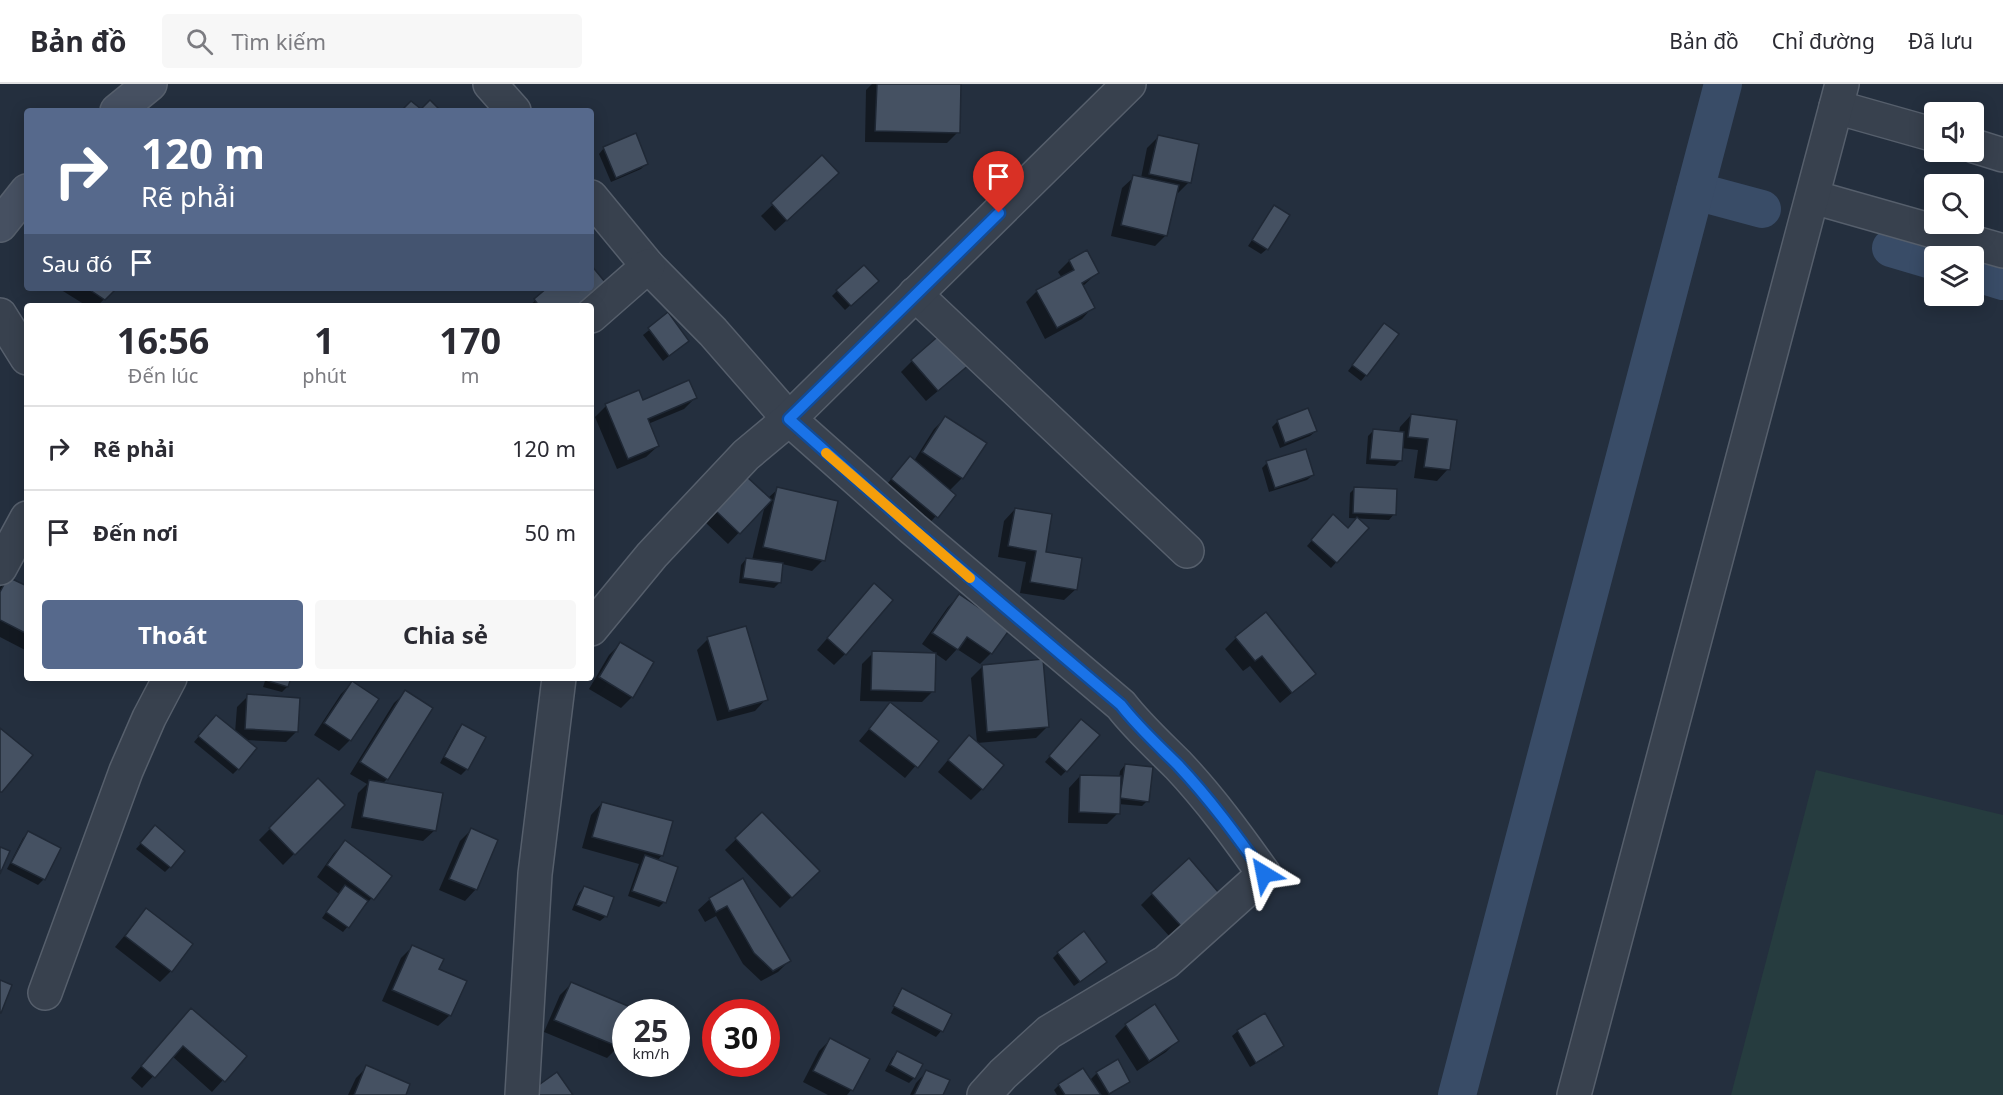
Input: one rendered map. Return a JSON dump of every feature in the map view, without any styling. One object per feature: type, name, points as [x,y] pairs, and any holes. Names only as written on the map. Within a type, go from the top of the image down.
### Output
[{"type":"street","points":[[121,108],[150,84]]},
{"type":"street","points":[[489,84],[511,108]]},
{"type":"street","points":[[594,625],[652,555],[746,455],[789,419],[1129,84]]},
{"type":"street","points":[[1574,1095],[1839,95],[1924,130]]},
{"type":"street","points":[[1984,149],[2003,154]]},
{"type":"street","points":[[0,225],[24,195]]},
{"type":"street","points":[[1813,197],[2003,251]]},
{"type":"street","points":[[594,201],[648,266],[713,332],[789,419],[913,529],[1121,705],[1139,728],[1178,766],[1232,829],[1264,874],[1166,962],[1049,1032],[1003,1074],[984,1095]]},
{"type":"street","points":[[594,313],[648,266]]},
{"type":"street","points":[[915,294],[1187,551]]},
{"type":"street","points":[[0,315],[24,353]]},
{"type":"street","points":[[0,568],[24,524]]},
{"type":"street","points":[[45,993],[126,771],[148,718],[168,681]]},
{"type":"street","points":[[522,1095],[535,874],[559,681]]},
{"type":"green space","points":[[1816,770],[2003,815],[2003,1095],[1731,1095]]},
{"type":"building","points":[[877,84],[961,84],[960,133],[875,131]]},
{"type":"building","points":[[430,100],[438,108],[422,108]]},
{"type":"building","points":[[411,101],[420,108],[404,108]]},
{"type":"building","points":[[636,133],[648,164],[616,178],[603,147]]},
{"type":"building","points":[[1158,135],[1199,144],[1191,183],[1149,174]]},
{"type":"building","points":[[822,155],[839,173],[787,221],[771,203]]},
{"type":"building","points":[[1133,175],[1179,185],[1167,236],[1121,225]]},
{"type":"building","points":[[1274,205],[1290,215],[1268,250],[1252,240]]},
{"type":"building","points":[[1087,250],[1099,273],[1082,283],[1095,308],[1057,328],[1036,290],[1074,270],[1069,260]]},
{"type":"building","points":[[864,265],[879,281],[851,306],[836,290]]},
{"type":"building","points":[[594,269],[610,288],[592,303],[537,303],[534,299],[543,291],[594,291]]},
{"type":"building","points":[[92,291],[114,291],[105,300]]},
{"type":"building","points":[[668,312],[689,341],[669,356],[648,328]]},
{"type":"building","points":[[1384,323],[1399,334],[1367,376],[1352,365]]},
{"type":"building","points":[[943,332],[970,364],[938,391],[911,360]]},
{"type":"building","points":[[689,380],[697,398],[648,419],[659,446],[628,459],[605,404],[639,390],[643,400]]},
{"type":"building","points":[[1308,408],[1317,431],[1285,443],[1277,420]]},
{"type":"building","points":[[1411,414],[1457,420],[1450,470],[1424,467],[1428,439],[1408,437]]},
{"type":"building","points":[[945,416],[987,443],[963,479],[922,452]]},
{"type":"building","points":[[1373,429],[1404,432],[1402,461],[1370,459]]},
{"type":"building","points":[[1306,449],[1314,475],[1275,488],[1266,461]]},
{"type":"building","points":[[910,456],[956,495],[938,518],[891,479]]},
{"type":"building","points":[[747,477],[772,500],[740,534],[715,510]]},
{"type":"building","points":[[777,487],[838,501],[825,561],[763,547]]},
{"type":"building","points":[[1354,487],[1397,489],[1396,515],[1353,513]]},
{"type":"building","points":[[1015,508],[1052,514],[1046,552],[1082,558],[1077,590],[1030,582],[1036,551],[1008,546]]},
{"type":"building","points":[[1333,514],[1348,528],[1357,517],[1369,528],[1337,563],[1311,540]]},
{"type":"building","points":[[746,558],[783,563],[781,583],[743,578]]},
{"type":"building","points":[[8,577],[24,585],[24,632],[0,620],[0,592]]},
{"type":"building","points":[[874,583],[893,600],[846,655],[827,638]]},
{"type":"building","points":[[959,594],[1010,629],[992,654],[967,637],[958,650],[932,633]]},
{"type":"building","points":[[1266,612],[1316,674],[1292,693],[1262,656],[1255,661],[1235,637]]},
{"type":"building","points":[[746,626],[768,700],[729,711],[707,637]]},
{"type":"building","points":[[620,642],[654,662],[633,698],[599,677]]},
{"type":"building","points":[[872,651],[936,653],[935,692],[871,690]]},
{"type":"building","points":[[1043,659],[1049,727],[987,732],[982,665]]},
{"type":"building","points":[[268,681],[290,681],[288,687]]},
{"type":"building","points":[[352,681],[379,699],[351,741],[324,723]]},
{"type":"building","points":[[405,690],[433,708],[388,780],[360,762]]},
{"type":"building","points":[[247,694],[300,698],[298,732],[245,729]]},
{"type":"building","points":[[890,702],[939,741],[918,768],[869,729]]},
{"type":"building","points":[[216,715],[257,748],[239,770],[198,736]]},
{"type":"building","points":[[1081,719],[1100,735],[1067,772],[1049,756]]},
{"type":"building","points":[[462,724],[486,737],[468,770],[444,757]]},
{"type":"building","points":[[0,728],[33,755],[2,792],[0,792]]},
{"type":"building","points":[[969,735],[1004,765],[983,790],[948,760]]},
{"type":"building","points":[[1125,764],[1153,767],[1149,802],[1120,798]]},
{"type":"building","points":[[1080,775],[1121,776],[1120,814],[1079,812]]},
{"type":"building","points":[[318,778],[345,805],[295,855],[269,828]]},
{"type":"building","points":[[369,780],[443,793],[436,831],[362,817]]},
{"type":"building","points":[[602,802],[673,821],[663,856],[592,837]]},
{"type":"building","points":[[762,812],[820,871],[792,898],[735,838]]},
{"type":"building","points":[[155,825],[185,851],[171,868],[140,843]]},
{"type":"building","points":[[471,828],[498,840],[477,890],[449,879]]},
{"type":"building","points":[[28,831],[61,848],[45,880],[11,863]]},
{"type":"building","points":[[345,840],[392,876],[374,900],[327,865]]},
{"type":"building","points":[[0,847],[10,851],[0,874]]},
{"type":"building","points":[[645,855],[678,867],[666,903],[632,891]]},
{"type":"building","points":[[1189,858],[1219,893],[1182,927],[1151,893]]},
{"type":"building","points":[[743,878],[791,961],[773,971],[754,953],[727,906],[716,912],[709,898]]},
{"type":"building","points":[[345,885],[368,901],[349,928],[326,912]]},
{"type":"building","points":[[584,886],[614,897],[607,917],[576,905]]},
{"type":"building","points":[[146,908],[193,944],[172,972],[125,936]]},
{"type":"building","points":[[1084,931],[1107,962],[1080,982],[1057,952]]},
{"type":"building","points":[[412,945],[444,959],[439,969],[467,981],[451,1016],[392,990]]},
{"type":"building","points":[[0,980],[12,985],[1,1013],[0,1013]]},
{"type":"building","points":[[571,982],[612,999],[612,1044],[554,1020]]},
{"type":"building","points":[[902,988],[952,1014],[943,1032],[893,1006]]},
{"type":"building","points":[[1155,1004],[1179,1041],[1149,1061],[1125,1024]]},
{"type":"building","points":[[191,1008],[247,1056],[225,1082],[183,1046],[155,1078],[141,1066]]},
{"type":"building","points":[[1265,1013],[1284,1046],[1256,1063],[1237,1030]]},
{"type":"building","points":[[830,1038],[870,1059],[853,1091],[813,1071]]},
{"type":"building","points":[[897,1051],[923,1064],[915,1079],[890,1065]]},
{"type":"building","points":[[1118,1059],[1130,1082],[1109,1094],[1096,1072]]},
{"type":"building","points":[[366,1065],[410,1084],[406,1095],[354,1095]]},
{"type":"building","points":[[1083,1068],[1101,1095],[1065,1095],[1058,1084]]},
{"type":"building","points":[[926,1070],[950,1080],[943,1095],[914,1095]]},
{"type":"building","points":[[557,1072],[573,1095],[531,1095],[529,1092]]},
{"type":"waterway","points":[[1457,1095],[1723,84]]},
{"type":"waterway","points":[[1695,191],[1762,209]]},
{"type":"waterway","points":[[1891,248],[1924,258]]},
{"type":"waterway","points":[[1984,275],[2003,281]]},
{"type":"slow traffic","points":[[826,453],[970,578]]},
{"type":"route","points":[[999,213],[789,419],[913,529],[1121,705],[1139,728],[1178,766],[1232,829],[1264,874]]}]
